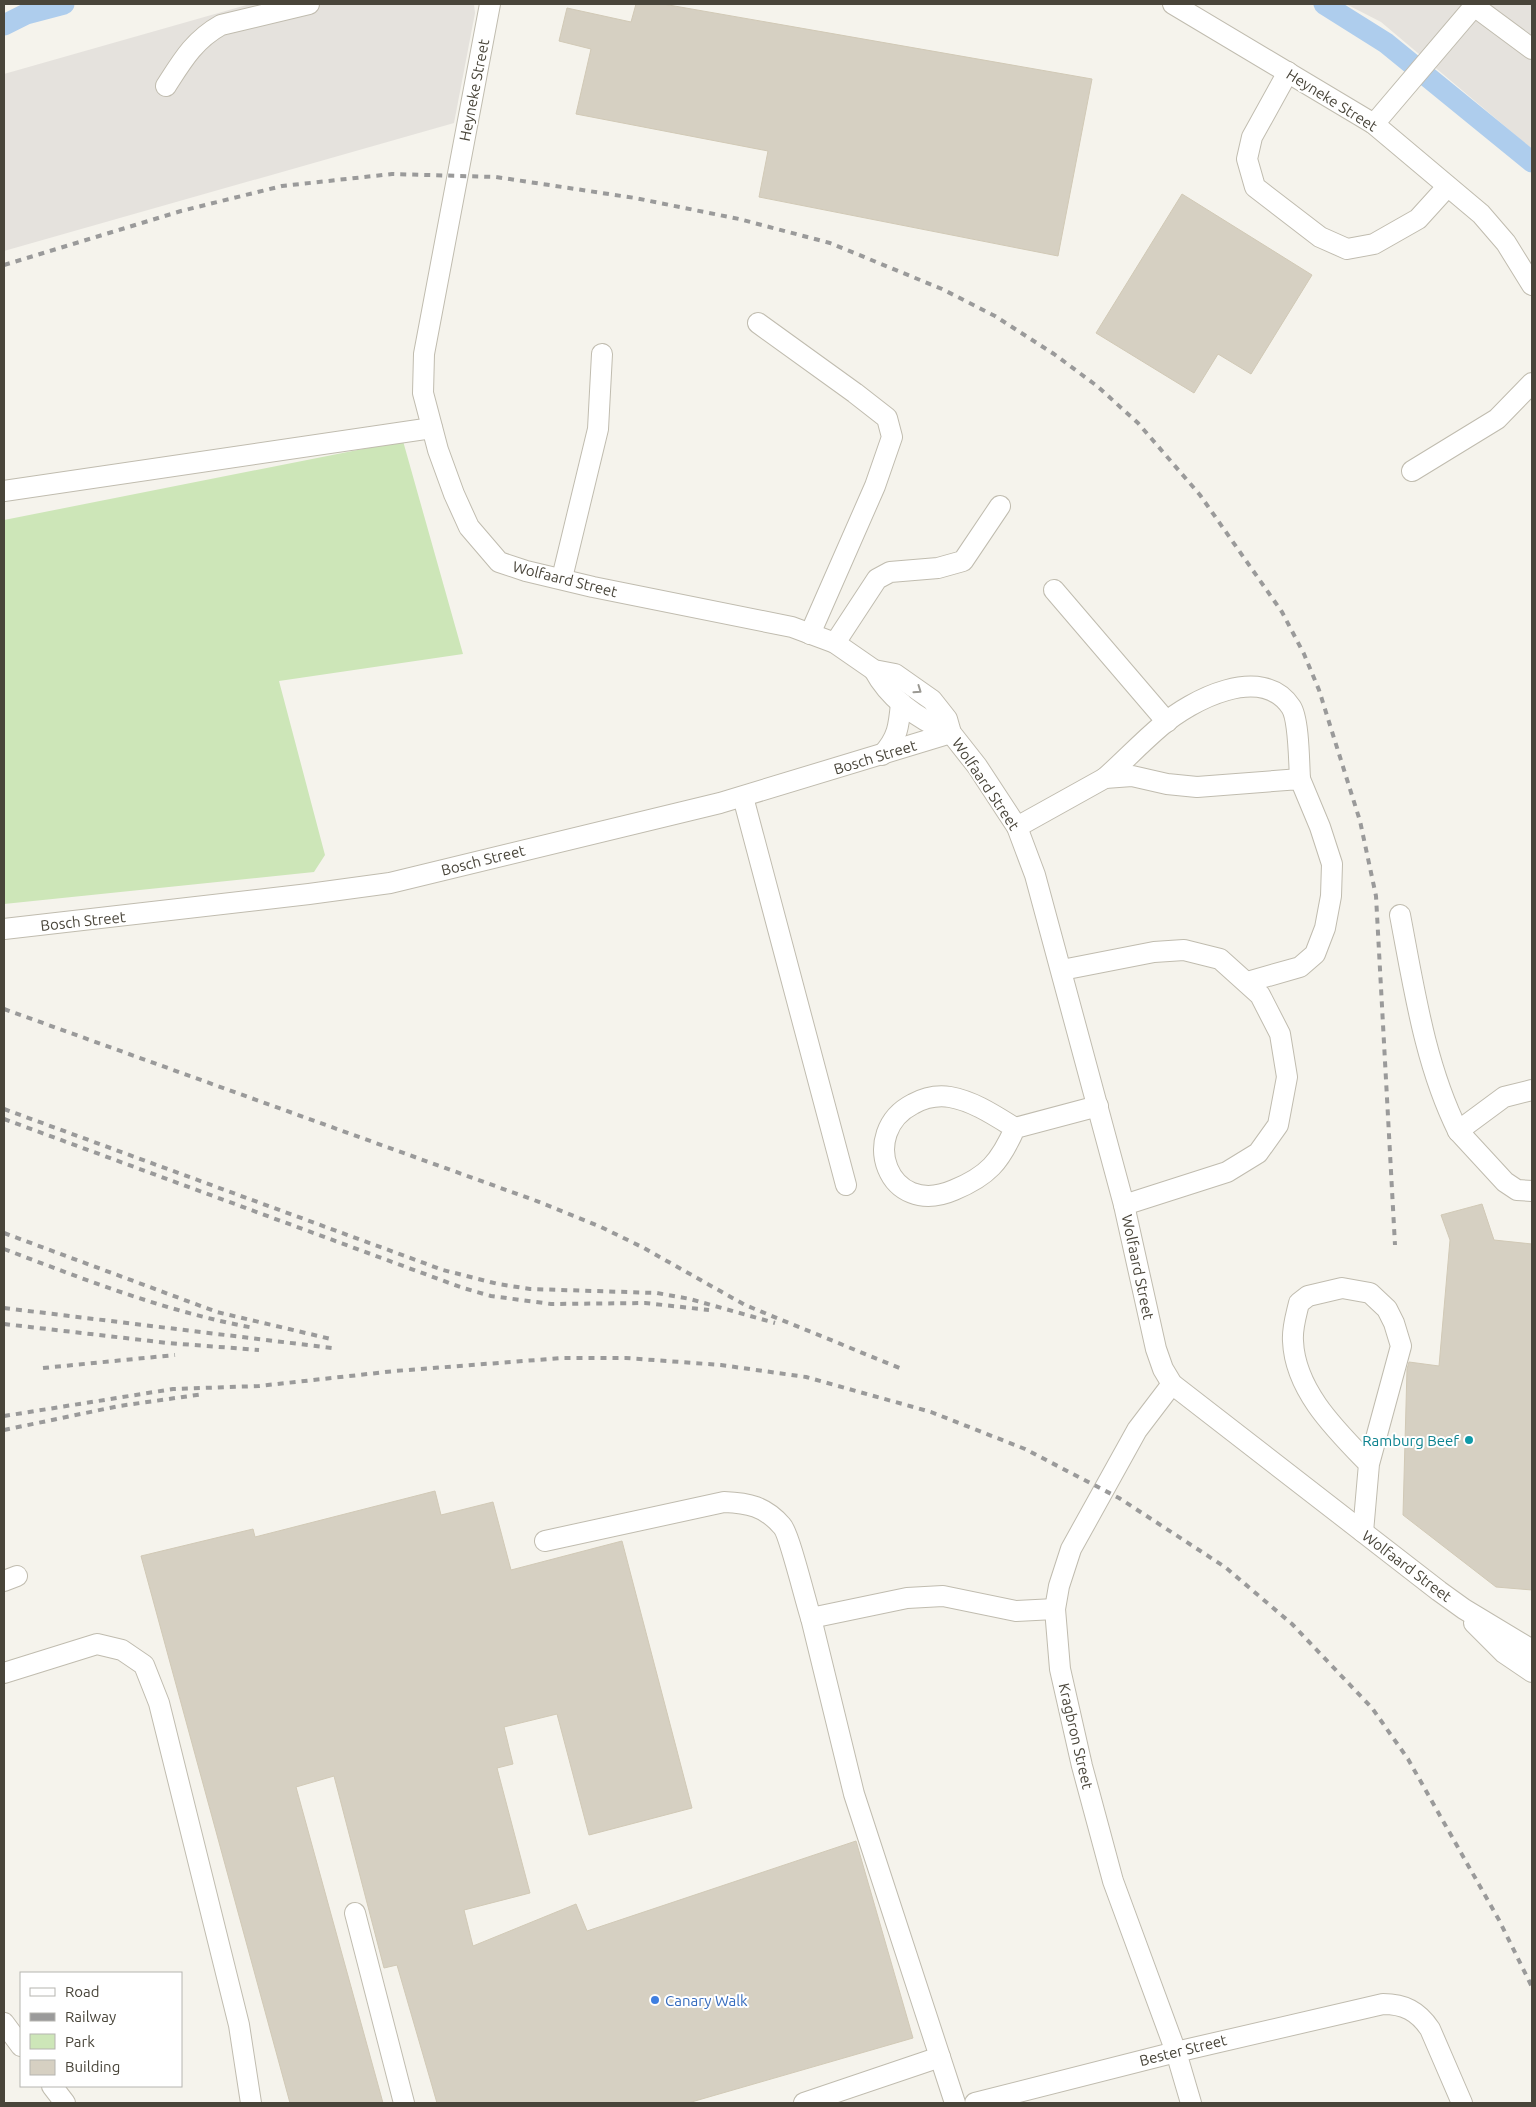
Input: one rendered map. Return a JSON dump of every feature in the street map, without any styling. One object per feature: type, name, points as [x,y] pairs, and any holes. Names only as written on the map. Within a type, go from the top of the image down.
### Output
[{"type":"street","points":[[166,86],[191,47],[208,32],[220,25],[309,4]]},
{"type":"street","name":"Heyneke Street","points":[[457,176],[490,4]]},
{"type":"street","name":"Heyneke Street","points":[[1173,4],[1374,124],[1481,214],[1506,243],[1532,285]]},
{"type":"street","points":[[1374,124],[1475,5],[1532,49]]},
{"type":"street","points":[[1288,72],[1252,137],[1247,159],[1255,187],[1320,236],[1346,249],[1374,244],[1418,219],[1447,187]]},
{"type":"street","name":"Wolfaard Street","points":[[457,176],[424,354],[423,393],[432,428],[454,494],[469,527],[499,562],[526,571],[562,578],[593,587],[792,627],[836,643],[874,670],[895,674],[932,700],[947,719],[951,734],[977,766],[1017,827],[1035,875],[1124,1205],[1162,1369],[1172,1384],[1464,1609],[1532,1650]]},
{"type":"street","points":[[758,323],[887,418],[892,437],[875,486],[810,634]]},
{"type":"street","points":[[562,578],[598,430],[602,354]]},
{"type":"street","points":[[1412,471],[1497,419],[1532,383]]},
{"type":"street","points":[[4,491],[432,428]]},
{"type":"street","points":[[836,643],[877,579],[890,572],[938,568],[963,561],[1000,506]]},
{"type":"street","points":[[1054,590],[1167,722]]},
{"type":"street","name":"Wolfaard Street","points":[[874,670],[882,685],[901,703],[929,724],[951,734]]},
{"type":"street","points":[[1017,827],[1105,778],[1167,722],[1186,709],[1226,689],[1255,686],[1276,691],[1292,708],[1297,734],[1300,779],[1320,827],[1332,864],[1332,896],[1325,928],[1315,954],[1300,967],[1247,982]]},
{"type":"street","points":[[882,755],[893,743],[899,723],[901,703]]},
{"type":"street","name":"Bosch Street","points":[[4,929],[280,898],[390,883],[742,797],[951,734]]},
{"type":"street","points":[[1105,778],[1132,776],[1167,784],[1198,786],[1300,779]]},
{"type":"street","points":[[742,797],[846,1185]]},
{"type":"street","points":[[1400,915],[1412,982],[1443,1102],[1458,1131],[1506,1182],[1517,1190],[1532,1191]]},
{"type":"street","points":[[1062,970],[1154,952],[1184,950],[1220,959],[1260,995],[1280,1034],[1287,1077],[1278,1125],[1258,1153],[1227,1172],[1124,1205]]},
{"type":"street","points":[[1458,1131],[1504,1097],[1532,1090]]},
{"type":"street","points":[[1014,1128],[997,1162],[986,1173],[945,1194],[910,1194],[898,1186],[887,1169],[884,1146],[890,1123],[904,1108],[923,1098],[948,1097],[971,1103],[1014,1128],[1098,1106]]},
{"type":"street","points":[[1363,1532],[1369,1464],[1401,1346],[1394,1323],[1387,1309],[1370,1293],[1342,1288],[1308,1296],[1299,1303],[1294,1324],[1293,1342],[1297,1363],[1324,1415],[1369,1464]]},
{"type":"street","name":"Kragbron Street","points":[[1172,1384],[1137,1430],[1071,1549],[1058,1586],[1055,1609],[1060,1669],[1082,1766],[1113,1881],[1176,2052],[1191,2103]]},
{"type":"street","points":[[545,1541],[724,1502],[748,1503],[768,1514],[784,1527],[811,1618],[854,1794],[955,2103]]},
{"type":"street","points":[[811,1618],[907,1598],[943,1596],[1016,1611],[1055,1609]]},
{"type":"street","points":[[1464,1609],[1476,1626],[1504,1653],[1532,1672]]},
{"type":"street","points":[[4,1673],[97,1644],[122,1650],[144,1666],[159,1703],[239,2025],[251,2103]]},
{"type":"street","points":[[356,1913],[404,2103]]},
{"type":"street","name":"Bester Street","points":[[975,2103],[1368,2006],[1392,2004],[1408,2008],[1424,2020],[1430,2029],[1462,2103]]},
{"type":"street","points":[[4,2023],[20,2045]]},
{"type":"street","points":[[804,2103],[940,2057]]},
{"type":"street","points":[[53,2087],[65,2103]]},
{"type":"shaded area","points":[[250,4],[474,4],[475,13],[454,123],[4,251],[4,74]]},
{"type":"shaded area","points":[[1346,4],[1532,4],[1532,149],[1381,22]]},
{"type":"green space","points":[[403,441],[463,654],[279,681],[325,855],[314,872],[4,904],[4,520]]},
{"type":"building","points":[[636,4],[663,4],[1092,79],[1058,256],[759,197],[768,151],[576,114],[591,49],[559,41],[567,8],[631,22]]},
{"type":"building","points":[[1182,194],[1312,275],[1251,374],[1218,354],[1194,393],[1096,333]]},
{"type":"building","name":"Ramburg Beef","points":[[1482,1204],[1494,1240],[1532,1244],[1532,1590],[1496,1587],[1403,1515],[1407,1369],[1409,1362],[1439,1366],[1450,1240],[1441,1215]]},
{"type":"building","points":[[435,1491],[441,1515],[493,1502],[511,1570],[622,1541],[692,1808],[589,1835],[557,1714],[504,1727],[513,1764],[497,1768],[530,1893],[464,1910],[473,1946],[576,1904],[587,1931],[856,1841],[913,2038],[688,2103],[437,2103],[397,1965],[384,1968],[334,1776],[296,1787],[383,2103],[290,2103],[141,1556],[253,1529],[255,1537]]},
{"type":"waterway","points":[[4,25],[26,14],[64,4]]},
{"type":"waterway","points":[[1324,4],[1386,43],[1532,162]]},
{"type":"railway","points":[[4,265],[181,211],[282,186],[392,174],[496,177],[635,198],[739,219],[830,243],[942,289],[995,316],[1054,354],[1097,386],[1138,423],[1200,495],[1282,612],[1304,654],[1319,690],[1360,821],[1376,896],[1395,1245]]},
{"type":"railway","points":[[4,1009],[534,1200],[601,1227],[642,1247],[745,1305],[902,1369]]},
{"type":"railway","points":[[4,1109],[443,1270],[498,1284],[530,1289],[657,1293],[690,1299],[775,1323]]},
{"type":"railway","points":[[4,1119],[463,1288],[491,1296],[551,1304],[645,1303],[709,1310]]},
{"type":"railway","points":[[4,1233],[217,1312],[331,1339]]},
{"type":"railway","points":[[4,1249],[158,1304],[254,1328]]},
{"type":"railway","points":[[4,1308],[332,1348]]},
{"type":"railway","points":[[4,1324],[168,1343],[259,1350]]},
{"type":"railway","points":[[43,1368],[175,1355]]},
{"type":"railway","points":[[4,1416],[173,1389],[259,1386],[395,1371],[562,1358],[626,1358],[721,1365],[806,1377],[931,1412],[1025,1449],[1119,1498],[1225,1567],[1292,1624],[1372,1708],[1408,1759],[1499,1920],[1532,1987]]},
{"type":"railway","points":[[4,1430],[119,1406],[204,1394]]},
{"type":"place","name":"Ramburg Beef","points":[[1469,1440]]},
{"type":"place","name":"Canary Walk","points":[[655,2000]]}]
